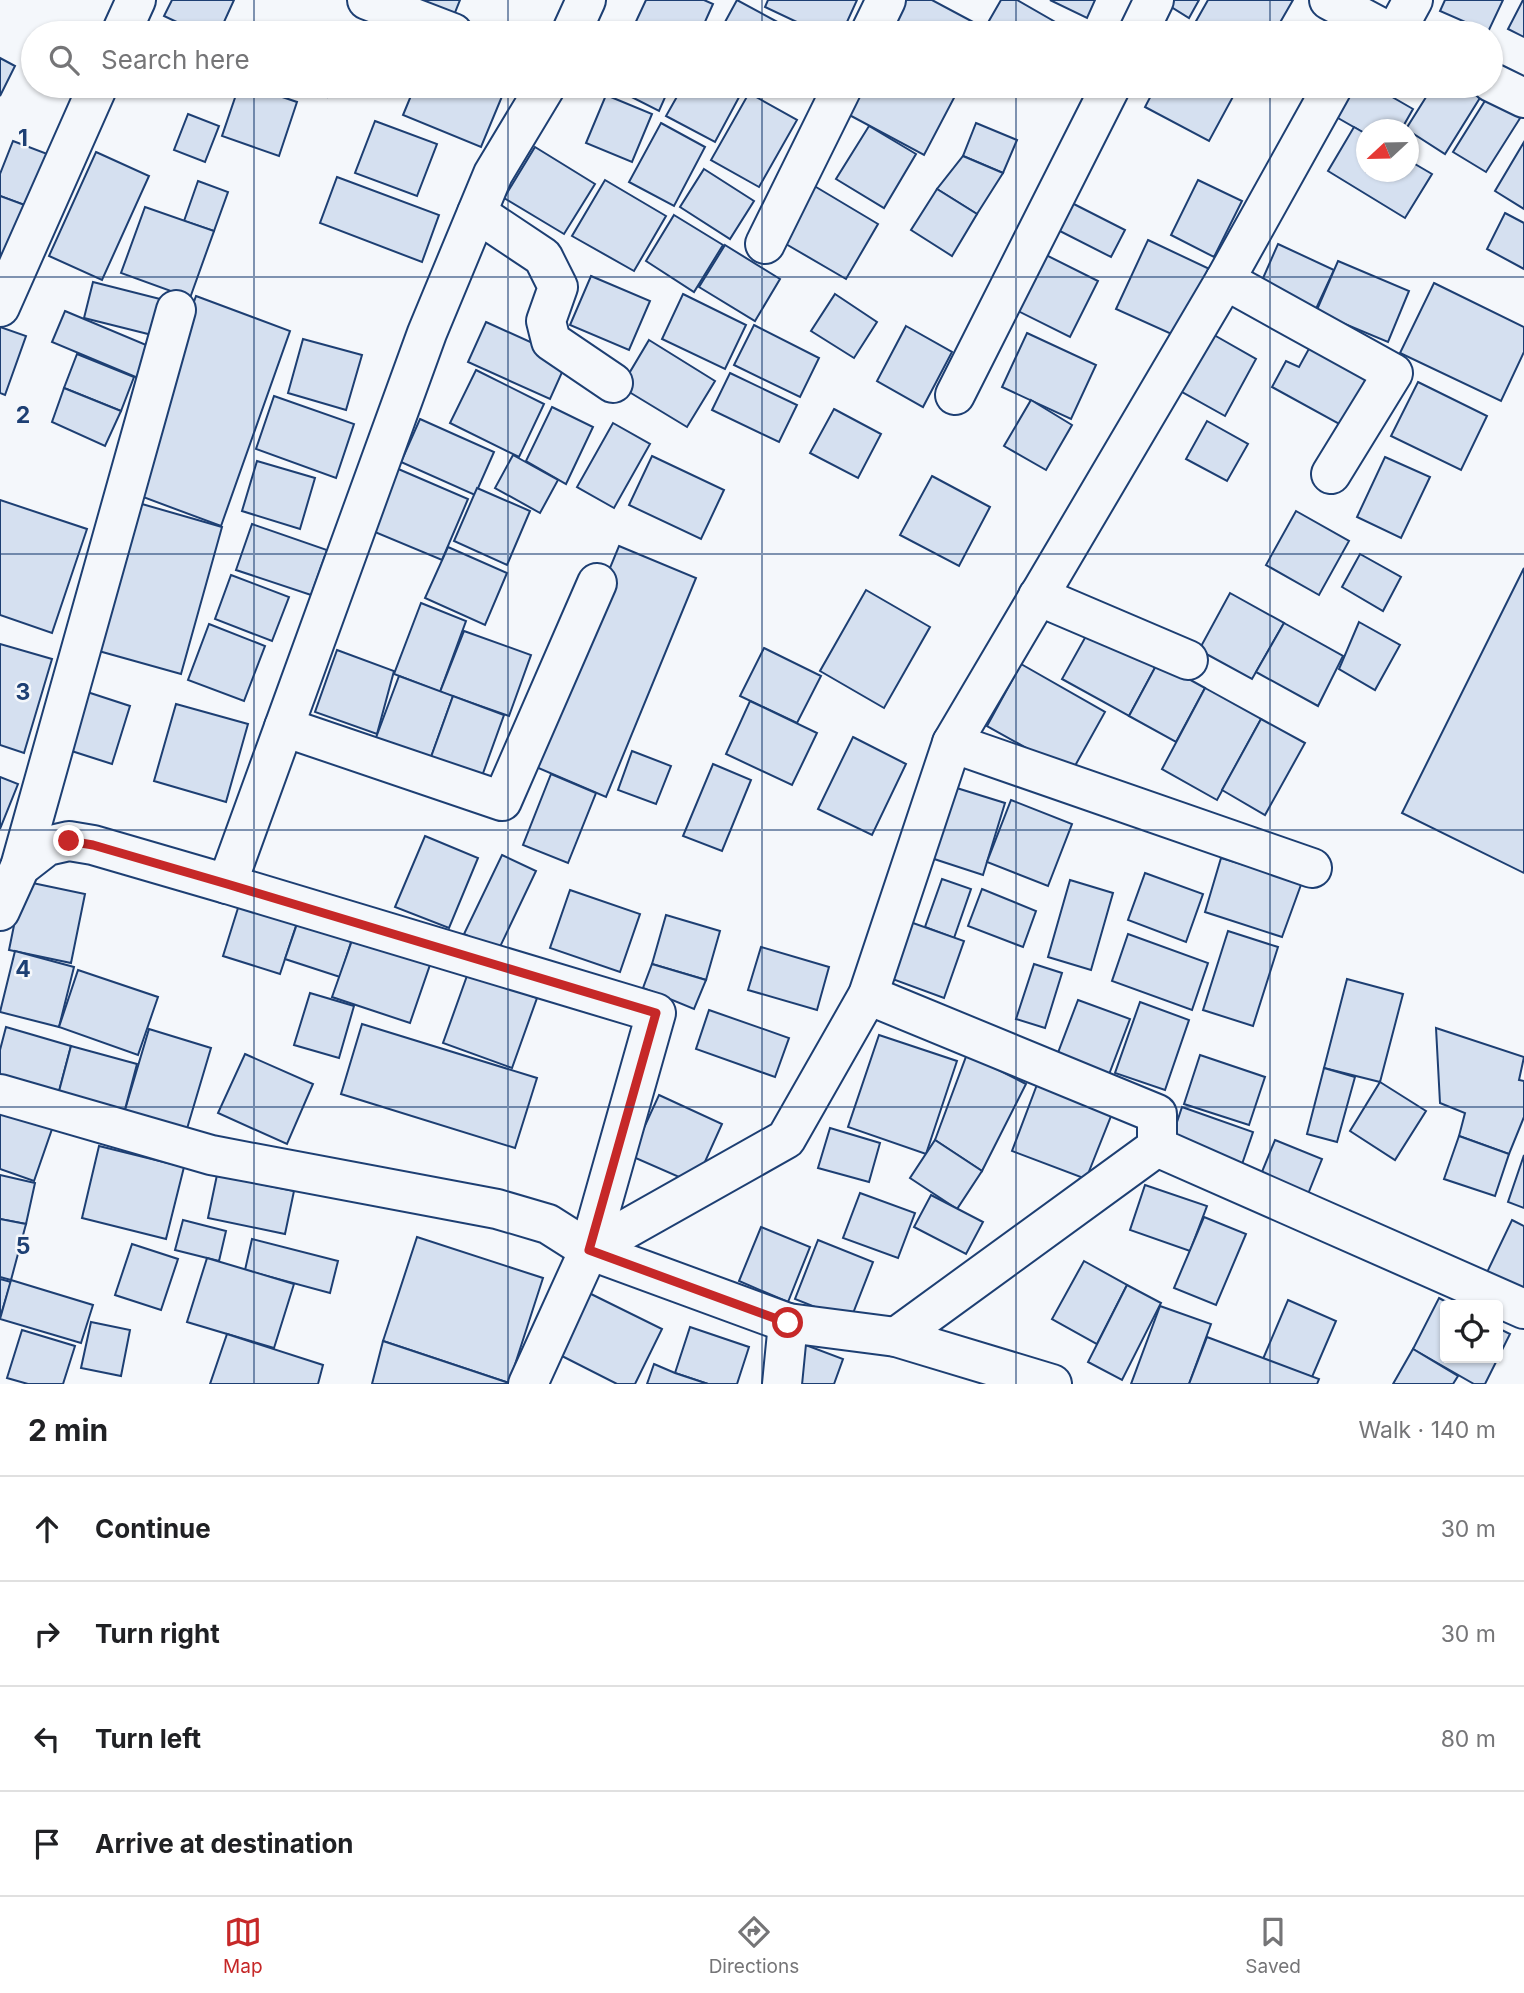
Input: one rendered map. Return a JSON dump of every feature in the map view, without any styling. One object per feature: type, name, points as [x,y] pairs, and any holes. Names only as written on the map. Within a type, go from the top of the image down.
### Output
[{"type":"lane","points":[[126,21],[136,0]]},
{"type":"lane","points":[[367,0],[422,21]]},
{"type":"lane","points":[[576,21],[586,0]]},
{"type":"lane","points":[[876,21],[886,0]]},
{"type":"lane","points":[[1144,21],[1154,0]]},
{"type":"lane","points":[[1329,0],[1365,21]]},
{"type":"lane","points":[[1390,21],[1413,0]]},
{"type":"lane","points":[[1503,88],[1524,98]]},
{"type":"lane","points":[[0,307],[93,98]]},
{"type":"lane","points":[[227,884],[427,333],[493,174],[539,98]]},
{"type":"lane","points":[[765,243],[838,98]]},
{"type":"lane","points":[[955,394],[1105,98]]},
{"type":"lane","points":[[589,1250],[786,1139],[868,995],[952,743],[1225,280],[1326,98]]},
{"type":"lane","points":[[477,213],[543,257],[558,286],[546,321],[551,341],[613,383]]},
{"type":"lane","points":[[1225,280],[1393,373],[1331,474]]},
{"type":"lane","points":[[0,911],[20,867],[176,310]]},
{"type":"lane","points":[[284,727],[502,800],[597,583]]},
{"type":"lane","points":[[1038,596],[1188,660]]},
{"type":"lane","points":[[952,743],[1312,868]]},
{"type":"lane","points":[[20,867],[47,846],[69,841],[93,845],[656,1013],[589,1250],[528,1384]]},
{"type":"lane","points":[[868,995],[1157,1114],[1157,1147]]},
{"type":"lane","points":[[0,1094],[211,1155],[497,1209],[548,1224],[589,1250],[788,1323],[897,1337],[1052,1384]]},
{"type":"lane","points":[[1157,1147],[1524,1308]]},
{"type":"lane","points":[[897,1337],[1157,1147]]},
{"type":"lane","points":[[782,1384],[788,1323]]},
{"type":"building","points":[[172,0],[234,0],[224,21],[175,21],[164,16]]},
{"type":"building","points":[[401,0],[460,0],[452,20]]},
{"type":"building","points":[[646,0],[704,0],[713,4],[705,21],[636,21]]},
{"type":"building","points":[[737,0],[776,21],[726,21]]},
{"type":"building","points":[[768,0],[857,0],[847,21],[795,21],[765,7]]},
{"type":"building","points":[[899,0],[932,0],[971,21],[888,21]]},
{"type":"building","points":[[1001,0],[1017,0],[1054,21],[989,21]]},
{"type":"building","points":[[1050,0],[1095,0],[1087,18]]},
{"type":"building","points":[[1160,0],[1199,0],[1189,18]]},
{"type":"building","points":[[1208,0],[1293,0],[1281,21],[1196,21]]},
{"type":"building","points":[[1445,0],[1503,0],[1493,21],[1463,21],[1440,11]]},
{"type":"building","points":[[1524,0],[1524,37],[1508,29]]},
{"type":"building","points":[[0,58],[15,66],[0,96]]},
{"type":"building","points":[[1503,96],[1524,112],[1486,172],[1453,152],[1487,98],[1503,98]]},
{"type":"building","points":[[235,98],[285,98],[297,102],[279,156],[222,136]]},
{"type":"building","points":[[410,98],[501,98],[481,147],[403,115]]},
{"type":"building","points":[[605,98],[613,98],[652,114],[632,162],[586,143]]},
{"type":"building","points":[[634,98],[665,98],[659,111]]},
{"type":"building","points":[[676,98],[739,98],[715,142],[666,116]]},
{"type":"building","points":[[746,98],[758,98],[797,120],[759,187],[711,160]]},
{"type":"building","points":[[846,98],[954,98],[924,155],[840,110]]},
{"type":"building","points":[[1150,98],[1232,98],[1209,141],[1145,107]]},
{"type":"building","points":[[1341,98],[1394,98],[1413,109],[1407,119],[1356,119],[1356,128],[1331,114]]},
{"type":"building","points":[[1425,98],[1480,98],[1445,154],[1419,137],[1419,119],[1412,119]]},
{"type":"building","points":[[188,114],[219,126],[205,162],[174,150]]},
{"type":"building","points":[[375,121],[437,144],[417,196],[355,173]]},
{"type":"building","points":[[661,123],[705,147],[674,206],[629,182]]},
{"type":"building","points":[[976,123],[1017,140],[1003,173],[963,156]]},
{"type":"building","points":[[869,126],[916,154],[884,208],[836,179]]},
{"type":"building","points":[[1354,127],[1356,182],[1419,182],[1419,166],[1432,174],[1405,218],[1328,171]]},
{"type":"building","points":[[13,141],[50,155],[30,207],[0,196],[0,174]]},
{"type":"building","points":[[1524,142],[1524,209],[1495,191]]},
{"type":"building","points":[[535,147],[595,184],[564,234],[504,198]]},
{"type":"building","points":[[96,152],[149,176],[102,280],[49,256]]},
{"type":"building","points":[[963,156],[1003,173],[977,214],[937,189]]},
{"type":"building","points":[[704,169],[754,201],[730,239],[680,207]]},
{"type":"building","points":[[337,177],[439,215],[422,262],[320,223]]},
{"type":"building","points":[[605,180],[666,216],[634,271],[572,236]]},
{"type":"building","points":[[1198,180],[1242,201],[1214,257],[1171,235]]},
{"type":"building","points":[[198,181],[228,192],[214,231],[184,221]]},
{"type":"building","points":[[811,184],[878,224],[846,279],[779,240]]},
{"type":"building","points":[[937,189],[977,214],[952,256],[911,230]]},
{"type":"building","points":[[0,196],[30,207],[8,262],[0,259]]},
{"type":"building","points":[[1064,199],[1125,230],[1111,257],[1050,226]]},
{"type":"building","points":[[145,207],[214,231],[190,298],[121,273]]},
{"type":"building","points":[[1505,213],[1524,223],[1524,269],[1487,249]]},
{"type":"building","points":[[674,215],[723,245],[694,292],[646,261]]},
{"type":"building","points":[[1148,240],[1218,273],[1187,341],[1116,309]]},
{"type":"building","points":[[1278,244],[1334,270],[1315,311],[1260,285]]},
{"type":"building","points":[[725,245],[780,279],[755,321],[699,287]]},
{"type":"building","points":[[1042,253],[1098,281],[1070,337],[1014,309]]},
{"type":"building","points":[[1338,261],[1409,291],[1388,342],[1316,312]]},
{"type":"building","points":[[591,276],[650,301],[629,350],[570,325]]},
{"type":"building","points":[[93,282],[164,300],[156,336],[84,318]]},
{"type":"building","points":[[1434,283],[1524,327],[1524,352],[1501,401],[1400,353]]},
{"type":"building","points":[[683,294],[746,325],[725,369],[662,339]]},
{"type":"building","points":[[835,294],[877,322],[854,358],[811,331]]},
{"type":"building","points":[[196,296],[290,331],[221,526],[127,491]]},
{"type":"building","points":[[65,311],[151,347],[138,378],[52,342]]},
{"type":"building","points":[[486,322],[568,359],[550,399],[468,362]]},
{"type":"building","points":[[754,325],[819,358],[800,397],[734,365]]},
{"type":"building","points":[[906,326],[952,352],[923,407],[877,381]]},
{"type":"building","points":[[0,327],[26,336],[5,395],[0,393]]},
{"type":"building","points":[[1207,331],[1256,359],[1225,416],[1175,388]]},
{"type":"building","points":[[1027,333],[1096,365],[1071,419],[1002,387]]},
{"type":"building","points":[[303,339],[362,355],[346,410],[288,393]]},
{"type":"building","points":[[649,340],[715,381],[687,427],[621,387]]},
{"type":"building","points":[[1311,345],[1368,376],[1341,425],[1272,387],[1286,361],[1299,367]]},
{"type":"building","points":[[77,354],[134,377],[121,411],[64,388]]},
{"type":"building","points":[[476,370],[544,404],[519,457],[450,423]]},
{"type":"building","points":[[730,373],[797,405],[779,442],[712,410]]},
{"type":"building","points":[[1418,382],[1487,416],[1461,470],[1391,436]]},
{"type":"building","points":[[64,388],[121,411],[105,446],[52,422]]},
{"type":"building","points":[[274,396],[354,424],[336,478],[256,449]]},
{"type":"building","points":[[1031,400],[1072,425],[1046,470],[1004,446]]},
{"type":"building","points":[[552,407],[593,427],[566,484],[526,461]]},
{"type":"building","points":[[834,409],[881,434],[858,478],[810,453]]},
{"type":"building","points":[[420,419],[494,452],[475,495],[401,462]]},
{"type":"building","points":[[1207,421],[1248,444],[1227,481],[1186,459]]},
{"type":"building","points":[[613,423],[650,444],[614,508],[577,487]]},
{"type":"building","points":[[513,455],[558,480],[540,513],[495,488]]},
{"type":"building","points":[[652,456],[724,490],[701,539],[629,505]]},
{"type":"building","points":[[1385,457],[1430,477],[1401,538],[1357,517]]},
{"type":"building","points":[[257,461],[315,478],[300,529],[242,511]]},
{"type":"building","points":[[396,468],[468,499],[442,560],[370,530]]},
{"type":"building","points":[[932,476],[990,507],[959,566],[900,535]]},
{"type":"building","points":[[477,488],[530,511],[507,565],[454,541]]},
{"type":"building","points":[[0,500],[87,529],[52,633],[0,615]]},
{"type":"building","points":[[128,500],[222,527],[181,674],[88,648]]},
{"type":"building","points":[[1296,511],[1349,541],[1319,595],[1266,565]]},
{"type":"building","points":[[252,524],[327,550],[311,595],[236,570]]},
{"type":"building","points":[[619,546],[696,578],[606,797],[529,764]]},
{"type":"building","points":[[448,547],[507,573],[485,625],[425,598]]},
{"type":"building","points":[[1360,554],[1401,577],[1383,611],[1342,587]]},
{"type":"building","points":[[1524,568],[1524,873],[1402,813]]},
{"type":"building","points":[[231,575],[289,597],[272,641],[215,619]]},
{"type":"building","points":[[866,590],[930,627],[884,708],[820,671]]},
{"type":"building","points":[[1230,593],[1284,623],[1252,679],[1199,650]]},
{"type":"building","points":[[421,603],[466,621],[440,692],[394,674]]},
{"type":"building","points":[[1359,622],[1400,645],[1375,690],[1339,669]]},
{"type":"building","points":[[1284,623],[1343,656],[1318,706],[1256,672]]},
{"type":"building","points":[[209,624],[265,646],[244,701],[188,680]]},
{"type":"building","points":[[1091,627],[1157,664],[1129,716],[1062,679]]},
{"type":"building","points":[[464,631],[531,655],[509,716],[440,692]]},
{"type":"building","points":[[0,644],[52,659],[24,753],[0,745]]},
{"type":"building","points":[[764,648],[821,676],[797,723],[740,696]]},
{"type":"building","points":[[337,650],[394,671],[377,734],[315,712]]},
{"type":"building","points":[[1158,662],[1205,688],[1176,742],[1129,716]]},
{"type":"building","points":[[1021,664],[1105,712],[1071,773],[987,726]]},
{"type":"building","points":[[399,676],[453,696],[429,763],[374,743]]},
{"type":"building","points":[[75,688],[130,706],[112,764],[56,746]]},
{"type":"building","points":[[1205,688],[1261,719],[1217,800],[1162,769]]},
{"type":"building","points":[[453,696],[504,715],[482,776],[431,757]]},
{"type":"building","points":[[750,701],[817,733],[792,785],[726,754]]},
{"type":"building","points":[[176,704],[248,724],[226,802],[154,781]]},
{"type":"building","points":[[1261,719],[1305,743],[1265,815],[1222,790]]},
{"type":"building","points":[[853,737],[906,764],[872,835],[818,809]]},
{"type":"building","points":[[632,751],[671,766],[656,804],[618,790]]},
{"type":"building","points":[[713,764],[751,780],[722,851],[683,836]]},
{"type":"building","points":[[551,774],[596,793],[568,863],[523,845]]},
{"type":"building","points":[[0,777],[18,784],[0,829]]},
{"type":"building","points":[[947,785],[1005,803],[983,875],[925,856]]},
{"type":"building","points":[[1011,800],[1072,824],[1048,886],[987,862]]},
{"type":"building","points":[[425,836],[478,858],[449,928],[395,907]]},
{"type":"building","points":[[502,855],[536,871],[498,951],[464,934]]},
{"type":"building","points":[[1221,858],[1302,882],[1282,937],[1205,912]]},
{"type":"building","points":[[1145,873],[1203,894],[1186,942],[1128,920]]},
{"type":"building","points":[[942,879],[971,889],[954,938],[925,927]]},
{"type":"building","points":[[1070,880],[1113,893],[1091,970],[1048,957]]},
{"type":"building","points":[[23,881],[85,894],[71,963],[9,950]]},
{"type":"building","points":[[982,889],[1036,911],[1023,947],[968,926]]},
{"type":"building","points":[[570,890],[640,914],[620,972],[550,948]]},
{"type":"building","points":[[243,892],[301,911],[280,974],[223,956]]},
{"type":"building","points":[[666,915],[720,931],[706,980],[652,964]]},
{"type":"building","points":[[896,917],[964,941],[944,998],[876,973]]},
{"type":"building","points":[[299,918],[353,936],[340,977],[285,959]]},
{"type":"building","points":[[1228,931],[1278,947],[1253,1026],[1203,1010]]},
{"type":"building","points":[[355,932],[432,959],[410,1023],[332,997]]},
{"type":"building","points":[[1128,934],[1208,963],[1192,1010],[1112,981]]},
{"type":"building","points":[[761,947],[829,967],[817,1010],[748,990]]},
{"type":"building","points":[[15,951],[74,967],[59,1027],[0,1012]]},
{"type":"building","points":[[652,964],[706,980],[694,1009],[643,988]]},
{"type":"building","points":[[1034,964],[1062,973],[1045,1028],[1016,1019]]},
{"type":"building","points":[[78,970],[158,997],[138,1055],[59,1027]]},
{"type":"building","points":[[468,973],[537,998],[512,1068],[443,1043]]},
{"type":"building","points":[[1347,979],[1403,994],[1380,1082],[1324,1068]]},
{"type":"building","points":[[310,993],[354,1006],[339,1058],[294,1045]]},
{"type":"building","points":[[1078,1000],[1130,1019],[1108,1077],[1056,1058]]},
{"type":"building","points":[[1140,1002],[1189,1020],[1165,1090],[1115,1073]]},
{"type":"building","points":[[709,1010],[789,1038],[775,1077],[696,1049]]},
{"type":"building","points":[[362,1024],[537,1078],[515,1148],[341,1094]]},
{"type":"building","points":[[6,1027],[71,1046],[58,1095],[0,1079],[0,1050]]},
{"type":"building","points":[[1436,1028],[1524,1057],[1519,1080],[1524,1081],[1524,1117],[1509,1154],[1459,1136],[1465,1113],[1440,1103]]},
{"type":"building","points":[[149,1029],[211,1048],[186,1132],[124,1113]]},
{"type":"building","points":[[879,1035],[957,1061],[926,1154],[848,1127]]},
{"type":"building","points":[[71,1046],[137,1064],[124,1113],[58,1095]]},
{"type":"building","points":[[245,1054],[313,1084],[287,1144],[218,1113]]},
{"type":"building","points":[[967,1054],[1026,1084],[982,1171],[935,1140]]},
{"type":"building","points":[[1200,1055],[1265,1077],[1249,1125],[1184,1104]]},
{"type":"building","points":[[1324,1068],[1355,1077],[1337,1142],[1307,1134]]},
{"type":"building","points":[[1038,1082],[1113,1111],[1086,1179],[1012,1151]]},
{"type":"building","points":[[1380,1082],[1426,1111],[1395,1160],[1350,1131]]},
{"type":"building","points":[[659,1095],[722,1124],[695,1184],[631,1156]]},
{"type":"building","points":[[1182,1107],[1253,1132],[1240,1170],[1169,1146]]},
{"type":"building","points":[[0,1111],[52,1129],[34,1181],[0,1169]]},
{"type":"building","points":[[830,1128],[880,1143],[869,1182],[818,1168]]},
{"type":"building","points":[[1459,1136],[1509,1154],[1495,1196],[1444,1179]]},
{"type":"building","points":[[935,1140],[982,1171],[957,1209],[910,1178]]},
{"type":"building","points":[[1275,1140],[1322,1159],[1304,1204],[1257,1184]]},
{"type":"building","points":[[99,1146],[184,1167],[166,1239],[82,1218]]},
{"type":"building","points":[[1524,1155],[1524,1208],[1508,1202]]},
{"type":"building","points":[[0,1175],[35,1183],[26,1224],[0,1219]]},
{"type":"building","points":[[217,1175],[294,1191],[285,1234],[208,1218]]},
{"type":"building","points":[[1145,1185],[1207,1206],[1190,1251],[1130,1230]]},
{"type":"building","points":[[860,1193],[915,1213],[898,1258],[843,1238]]},
{"type":"building","points":[[931,1195],[983,1222],[966,1254],[914,1227]]},
{"type":"building","points":[[1204,1217],[1246,1234],[1216,1305],[1174,1288]]},
{"type":"building","points":[[0,1219],[26,1224],[11,1280],[0,1277]]},
{"type":"building","points":[[183,1220],[226,1231],[219,1261],[175,1250]]},
{"type":"building","points":[[1512,1220],[1524,1226],[1524,1308],[1480,1287]]},
{"type":"building","points":[[761,1227],[810,1247],[788,1302],[739,1281]]},
{"type":"building","points":[[417,1237],[543,1278],[509,1383],[383,1341]]},
{"type":"building","points":[[252,1239],[338,1261],[330,1293],[245,1270]]},
{"type":"building","points":[[818,1240],[873,1262],[850,1321],[795,1299]]},
{"type":"building","points":[[132,1244],[178,1259],[161,1310],[115,1295]]},
{"type":"building","points":[[207,1258],[294,1284],[274,1348],[187,1322]]},
{"type":"building","points":[[1084,1261],[1127,1285],[1097,1344],[1052,1319]]},
{"type":"building","points":[[0,1279],[11,1282],[0,1318]]},
{"type":"building","points":[[11,1280],[93,1305],[81,1343],[0,1319]]},
{"type":"building","points":[[1127,1285],[1161,1303],[1122,1380],[1088,1362]]},
{"type":"building","points":[[587,1292],[662,1329],[635,1384],[617,1384],[556,1353]]},
{"type":"building","points":[[1439,1298],[1443,1300],[1440,1300],[1440,1363],[1496,1363],[1485,1384],[1474,1384],[1413,1349]]},
{"type":"building","points":[[1288,1300],[1336,1321],[1312,1377],[1263,1359]]},
{"type":"building","points":[[1160,1306],[1211,1324],[1189,1384],[1131,1384]]},
{"type":"building","points":[[91,1322],[130,1330],[121,1376],[81,1368]]},
{"type":"building","points":[[690,1327],[749,1347],[737,1384],[708,1384],[675,1373]]},
{"type":"building","points":[[22,1330],[75,1346],[63,1384],[28,1384],[7,1378]]},
{"type":"building","points":[[1503,1330],[1510,1334],[1503,1348]]},
{"type":"building","points":[[227,1334],[323,1365],[318,1384],[210,1384]]},
{"type":"building","points":[[1207,1337],[1319,1379],[1317,1384],[1189,1384]]},
{"type":"building","points":[[383,1341],[509,1383],[372,1384]]},
{"type":"building","points":[[803,1344],[843,1359],[834,1384],[788,1384]]},
{"type":"building","points":[[1413,1349],[1458,1376],[1453,1384],[1393,1384]]},
{"type":"building","points":[[654,1364],[675,1373],[708,1384],[647,1384]]},
{"type":"route","points":[[69,841],[93,845],[227,884],[656,1013],[589,1250],[788,1323]]}]
